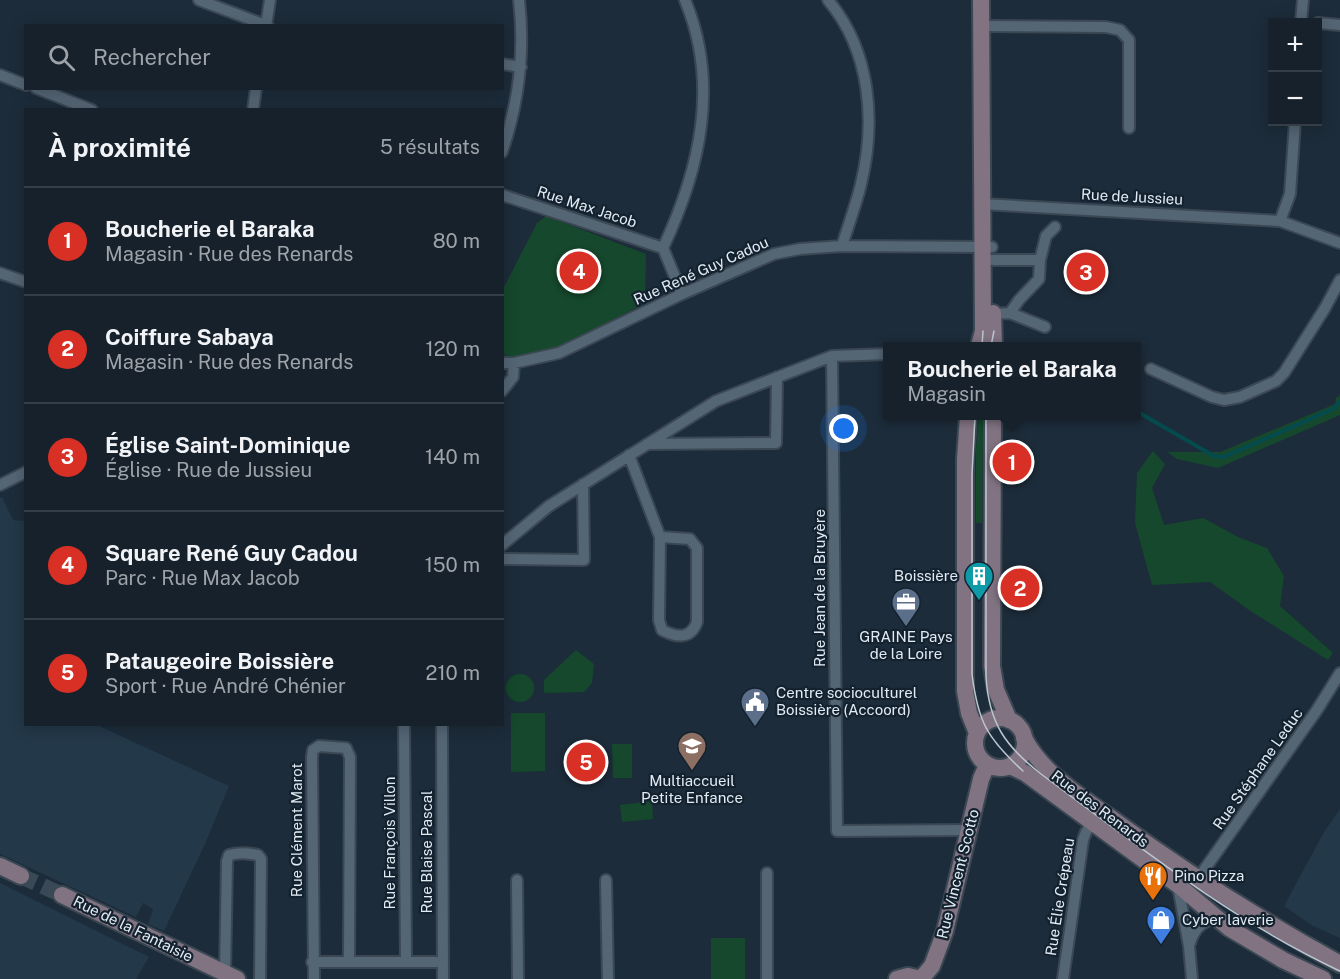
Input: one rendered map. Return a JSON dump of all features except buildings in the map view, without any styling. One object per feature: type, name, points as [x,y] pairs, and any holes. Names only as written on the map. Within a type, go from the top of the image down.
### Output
[{"type":"street","points":[[199,0],[264,24]]},
{"type":"street","points":[[267,24],[270,0]]},
{"type":"street","points":[[504,145],[517,102],[521,67],[519,0]]},
{"type":"street","points":[[682,294],[663,248],[679,213],[694,170],[704,101],[703,71],[698,42],[685,0]]},
{"type":"street","points":[[828,0],[838,11],[849,30],[862,60],[867,92],[868,138],[861,184],[842,246]]},
{"type":"street","points":[[981,0],[986,27],[988,334]]},
{"type":"street","points":[[986,27],[991,0]]},
{"type":"street","points":[[1301,18],[1303,0]]},
{"type":"street","points":[[1322,23],[1340,25]]},
{"type":"street","points":[[986,27],[1106,27],[1120,30],[1129,40],[1129,128]]},
{"type":"street","points":[[504,64],[521,67]]},
{"type":"street","points":[[0,75],[24,84]]},
{"type":"street","points":[[41,90],[87,108]]},
{"type":"street","points":[[253,108],[256,90]]},
{"type":"street","points":[[1280,220],[1290,194],[1295,126]]},
{"type":"street","name":"Rue Max Jacob","points":[[504,196],[663,248]]},
{"type":"street","name":"Rue de Jussieu","points":[[987,204],[1280,220],[1340,243]]},
{"type":"street","points":[[988,334],[1040,279],[1040,260],[1046,236],[1055,227]]},
{"type":"street","name":"Rue René Guy Cadou","points":[[508,363],[559,353],[682,294],[774,254],[800,249],[842,246],[989,251],[1040,260]]},
{"type":"street","points":[[0,273],[24,281]]},
{"type":"street","points":[[1151,369],[1212,397],[1224,400],[1240,397],[1276,381],[1284,373],[1340,280]]},
{"type":"street","points":[[1010,313],[1045,327]]},
{"type":"street","points":[[504,543],[549,506],[716,401],[832,356],[883,354]]},
{"type":"street","name":"Rue Jean de la Bruyère","points":[[832,356],[837,831],[970,830]]},
{"type":"street","points":[[504,388],[513,377],[508,363]]},
{"type":"street","points":[[647,444],[776,443],[777,377]]},
{"type":"street","points":[[968,420],[965,459],[965,677],[969,713],[977,733]]},
{"type":"street","points":[[993,420],[992,666],[996,690],[1009,720]]},
{"type":"street","points":[[629,454],[660,537],[658,620],[662,630],[671,635],[686,635],[694,631],[697,622],[697,548],[690,539],[660,537]]},
{"type":"street","points":[[0,485],[24,473]]},
{"type":"street","points":[[504,559],[584,560],[584,484]]},
{"type":"street","name":"Rue Stéphane Leduc","points":[[1197,880],[1311,719],[1340,674]]},
{"type":"street","points":[[1018,769],[1024,749],[1024,738],[1019,728],[1009,720],[999,718],[982,725],[977,733],[976,752],[987,765],[996,768],[1018,769],[1178,885],[1214,918],[1283,960],[1323,979]]},
{"type":"street","name":"Rue François Villon","points":[[404,726],[406,962]]},
{"type":"street","name":"Rue Blaise Pascal","points":[[441,726],[443,979]]},
{"type":"street","name":"Rue des Renards","points":[[1024,738],[1031,752],[1056,777],[1197,880],[1283,933],[1340,964]]},
{"type":"street","name":"Rue Clément Marot","points":[[314,979],[312,962],[312,757],[313,750],[319,746],[346,748],[350,757],[350,962]]},
{"type":"street","name":"Rue Vincent Scotto","points":[[921,979],[932,966],[945,931],[981,779],[987,765]]},
{"type":"street","name":"Rue Élie Crépeau","points":[[1063,979],[1083,840],[1093,822]]},
{"type":"street","points":[[231,976],[226,861],[230,855],[236,853],[250,854],[258,855],[261,859],[260,979]]},
{"type":"street","points":[[0,866],[21,876]]},
{"type":"street","points":[[767,873],[767,979]]},
{"type":"street","points":[[517,880],[518,979]]},
{"type":"street","points":[[606,880],[608,979]]},
{"type":"street","points":[[1178,885],[1189,946],[1192,979]]},
{"type":"street","name":"Rue de la Fantaisie","points":[[62,895],[231,976]]},
{"type":"street","points":[[1189,946],[1192,934],[1198,926],[1214,918]]},
{"type":"street","points":[[312,962],[442,962]]},
{"type":"street","points":[[897,979],[909,976],[921,979]]},
{"type":"shaded area","points":[[546,216],[646,254],[645,303],[544,356],[506,357],[504,353],[504,287],[537,223]]},
{"type":"shaded area","points":[[1340,395],[1340,415],[1218,468],[1177,459],[1167,452],[1220,452],[1335,404],[1336,398]]},
{"type":"shaded area","points":[[979,420],[983,420],[982,523],[976,523],[976,448]]},
{"type":"shaded area","points":[[1153,451],[1165,464],[1152,488],[1164,525],[1203,518],[1238,537],[1267,548],[1284,576],[1280,606],[1333,653],[1328,660],[1249,610],[1210,582],[1152,585],[1135,523],[1137,473]]},
{"type":"shaded area","points":[[2,497],[13,520],[24,521],[24,726],[99,726],[229,786],[205,844],[164,931],[148,924],[153,909],[143,903],[136,917],[0,854],[0,498]]},
{"type":"shaded area","points":[[576,650],[594,664],[592,683],[584,692],[544,693],[544,680]]},
{"type":"shaded area","points":[[520,674],[530,678],[534,688],[530,698],[520,702],[510,698],[506,688],[510,678]]},
{"type":"shaded area","points":[[511,713],[545,713],[545,771],[511,772]]},
{"type":"shaded area","points":[[586,744],[598,749],[603,761],[598,773],[586,778],[574,773],[569,761],[574,749]]},
{"type":"shaded area","points":[[612,744],[632,744],[632,778],[613,778]]},
{"type":"shaded area","points":[[652,801],[653,819],[622,822],[620,805]]},
{"type":"shaded area","points":[[1340,809],[1340,938],[1313,926],[1284,906],[1324,832]]},
{"type":"shaded area","points":[[0,883],[149,957],[136,979],[0,979]]},
{"type":"shaded area","points":[[711,938],[745,938],[745,979],[711,979]]},
{"type":"waterway","points":[[1141,414],[1214,456],[1224,457],[1333,409],[1340,402]]},
{"type":"tunnel","points":[[21,876],[62,895]]},
{"type":"tram line","points":[[982,342],[983,331]]},
{"type":"tram line","points":[[992,342],[994,331]]},
{"type":"tram line","points":[[975,420],[972,475],[972,674],[974,691],[986,728],[1001,749],[1023,771]]},
{"type":"tram line","points":[[986,420],[986,677],[991,708],[1001,732],[1028,764],[1149,854],[1261,929],[1340,971]]},
{"type":"place","name":"Square René Guy Cadou","points":[[579,271]]},
{"type":"place","name":"Église Saint-Dominique","points":[[1086,272]]},
{"type":"place","name":"Boucherie el Baraka","points":[[1012,462]]},
{"type":"place","name":"Coiffure Sabaya","points":[[1020,588]]},
{"type":"place","name":"Boissière","points":[[979,602]]},
{"type":"place","name":"GRAINE Pays de la Loire","points":[[906,628]]},
{"type":"place","name":"Centre socioculturel Boissière (Accoord)","points":[[755,728]]},
{"type":"place","name":"Pataugeoire Boissière","points":[[586,762]]},
{"type":"place","name":"Multiaccueil Petite Enfance","points":[[692,772]]},
{"type":"place","name":"Pino Pizza","points":[[1153,902]]},
{"type":"place","name":"Cyber laverie","points":[[1161,946]]}]
